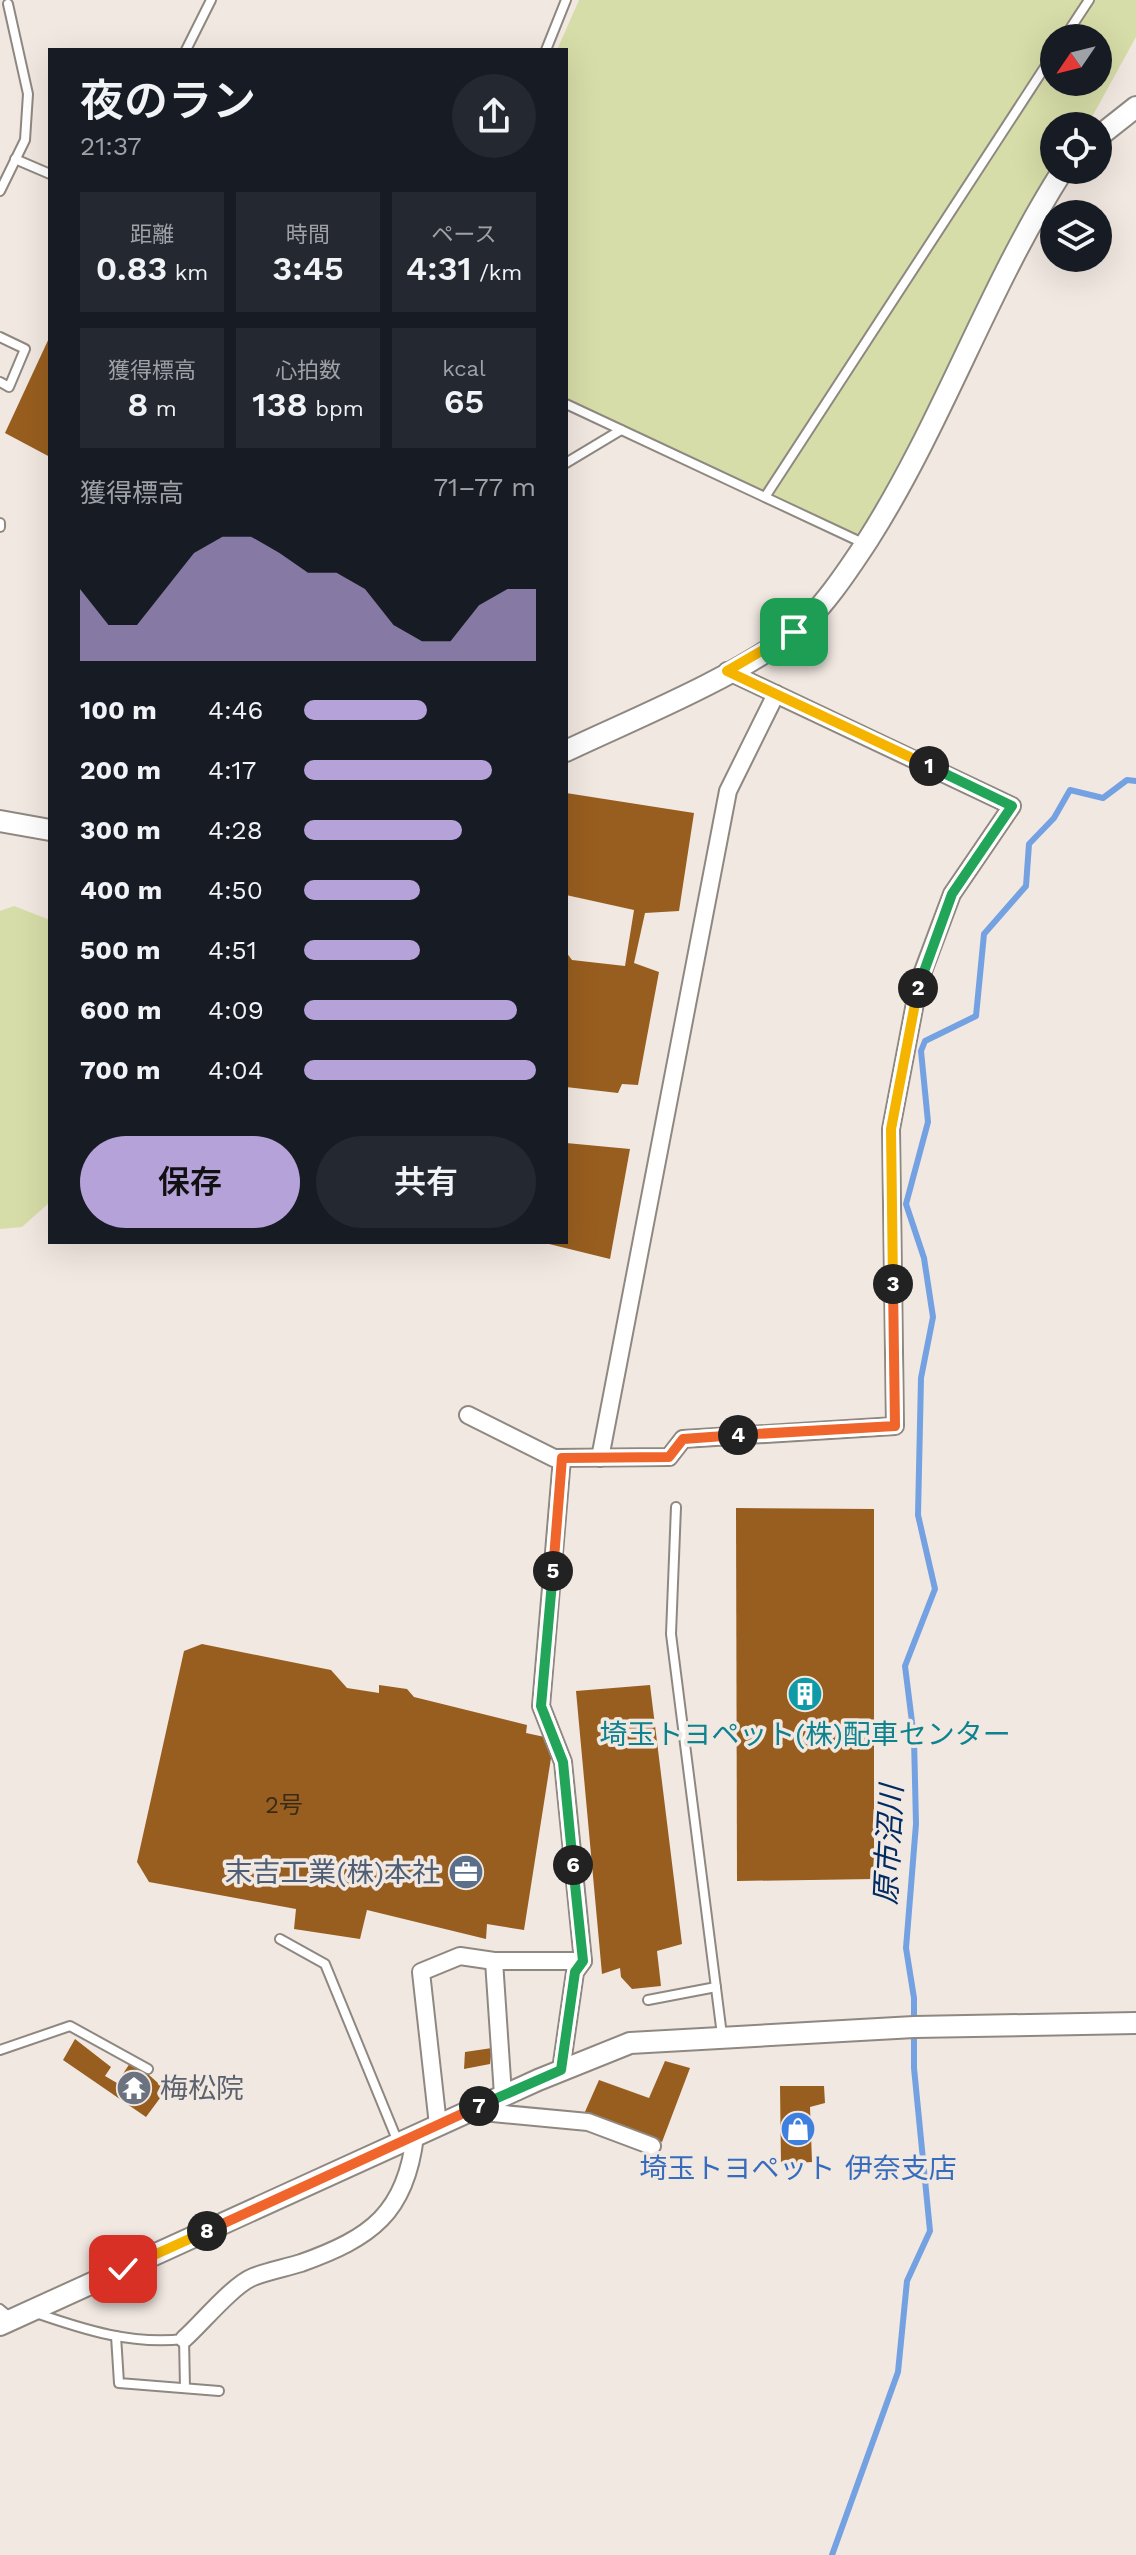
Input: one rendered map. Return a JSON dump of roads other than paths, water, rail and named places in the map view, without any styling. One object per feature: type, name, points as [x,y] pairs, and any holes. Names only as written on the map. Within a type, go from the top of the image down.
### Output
[{"type":"street","points":[[1112,126],[1136,107]]},
{"type":"street","points":[[568,750],[686,695],[794,632],[849,570],[906,479],[1028,224],[1054,184]]},
{"type":"street","points":[[468,1415],[554,1458],[669,1457],[683,1439],[895,1426],[891,1129],[919,982],[952,894],[1012,806],[727,671]]},
{"type":"street","points":[[600,1458],[728,791],[776,694]]},
{"type":"street","points":[[0,821],[48,830]]},
{"type":"street","points":[[561,2070],[575,1972],[583,1961],[563,1762],[541,1706],[562,1458]]},
{"type":"street","points":[[438,2125],[421,1972],[460,1956],[494,1961],[583,1961]]},
{"type":"street","points":[[494,1961],[503,2095]]},
{"type":"street","points":[[11,2316],[503,2095],[630,2043],[908,2027],[1136,2023]]},
{"type":"street","points":[[470,2110],[588,2122],[652,2146]]},
{"type":"street","points":[[184,2339],[250,2278],[301,2263],[361,2238],[378,2224],[398,2200],[411,2170],[407,2140]]},
{"type":"lane","points":[[187,48],[211,0]]},
{"type":"lane","points":[[547,48],[566,0]]},
{"type":"lane","points":[[1073,24],[1089,0]]},
{"type":"lane","points":[[0,191],[25,140],[28,94],[6,5]]},
{"type":"lane","points":[[765,497],[1040,75]]},
{"type":"lane","points":[[15,159],[48,173]]},
{"type":"lane","points":[[0,337],[25,349],[9,387],[0,382]]},
{"type":"lane","points":[[568,405],[865,544]]},
{"type":"lane","points":[[568,462],[621,430]]},
{"type":"lane","points":[[676,1507],[671,1634],[722,2036]]},
{"type":"lane","points":[[280,1939],[325,1964],[407,2140]]},
{"type":"lane","points":[[648,2000],[716,1987]]},
{"type":"lane","points":[[0,2050],[70,2026],[148,2069]]},
{"type":"lane","points":[[11,2316],[156,2342],[184,2339],[185,2388]]},
{"type":"lane","points":[[116,2336],[119,2383],[219,2391]]},
{"type":"waterway","name":"原市沼川","points":[[832,2555],[898,2372],[907,2281],[930,2231],[914,2068],[914,1998],[906,1948],[916,1824],[914,1738],[905,1666],[935,1589],[918,1515],[921,1378],[933,1317],[924,1258],[906,1204],[928,1122],[921,1051],[925,1041],[976,1016],[984,934],[1026,886],[1029,844],[1054,818],[1070,790],[1103,798],[1127,780],[1136,781]]},
{"type":"place","name":"埼玉トヨペット(株)配車センター","points":[[805,1694]]},
{"type":"place","name":"末吉工業(株)本社","points":[[466,1872]]},
{"type":"place","name":"梅松院","points":[[134,2088]]},
{"type":"place","name":"埼玉トヨペット 伊奈支店","points":[[798,2129]]}]
